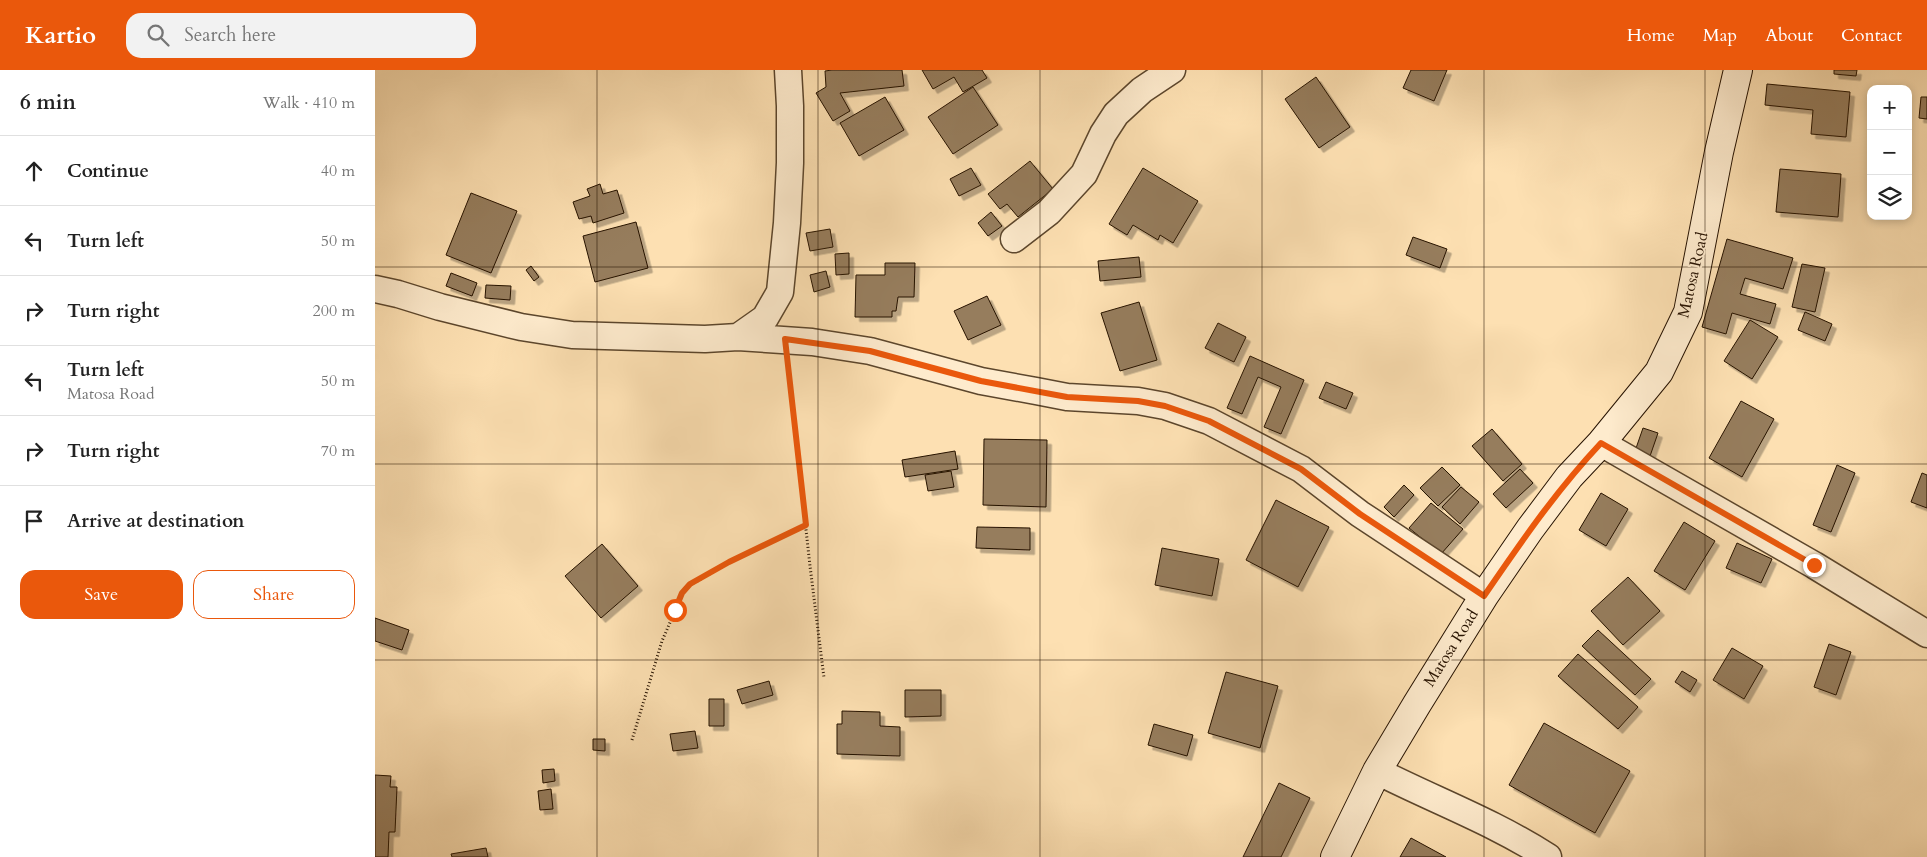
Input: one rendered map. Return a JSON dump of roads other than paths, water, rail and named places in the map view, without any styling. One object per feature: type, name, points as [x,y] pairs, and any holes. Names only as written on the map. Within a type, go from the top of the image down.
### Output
[{"type":"street","points":[[738,337],[765,318],[780,292],[787,223],[790,163],[788,70]]},
{"type":"street","points":[[1014,239],[1049,212],[1084,174],[1103,134],[1117,114],[1142,90],[1171,70]]},
{"type":"street","name":"Matosa Road","points":[[1335,857],[1377,771],[1484,596],[1530,529],[1569,477],[1601,443],[1659,372],[1688,312],[1737,70]]},
{"type":"street","points":[[375,289],[521,326],[572,335],[705,339],[738,337],[785,339],[870,351],[981,381],[1059,396],[1138,401],[1165,406],[1209,421],[1301,469],[1360,514],[1484,596]]},
{"type":"street","points":[[1601,443],[1814,565],[1927,634]]},
{"type":"street","points":[[1377,771],[1517,837],[1548,857]]}]
